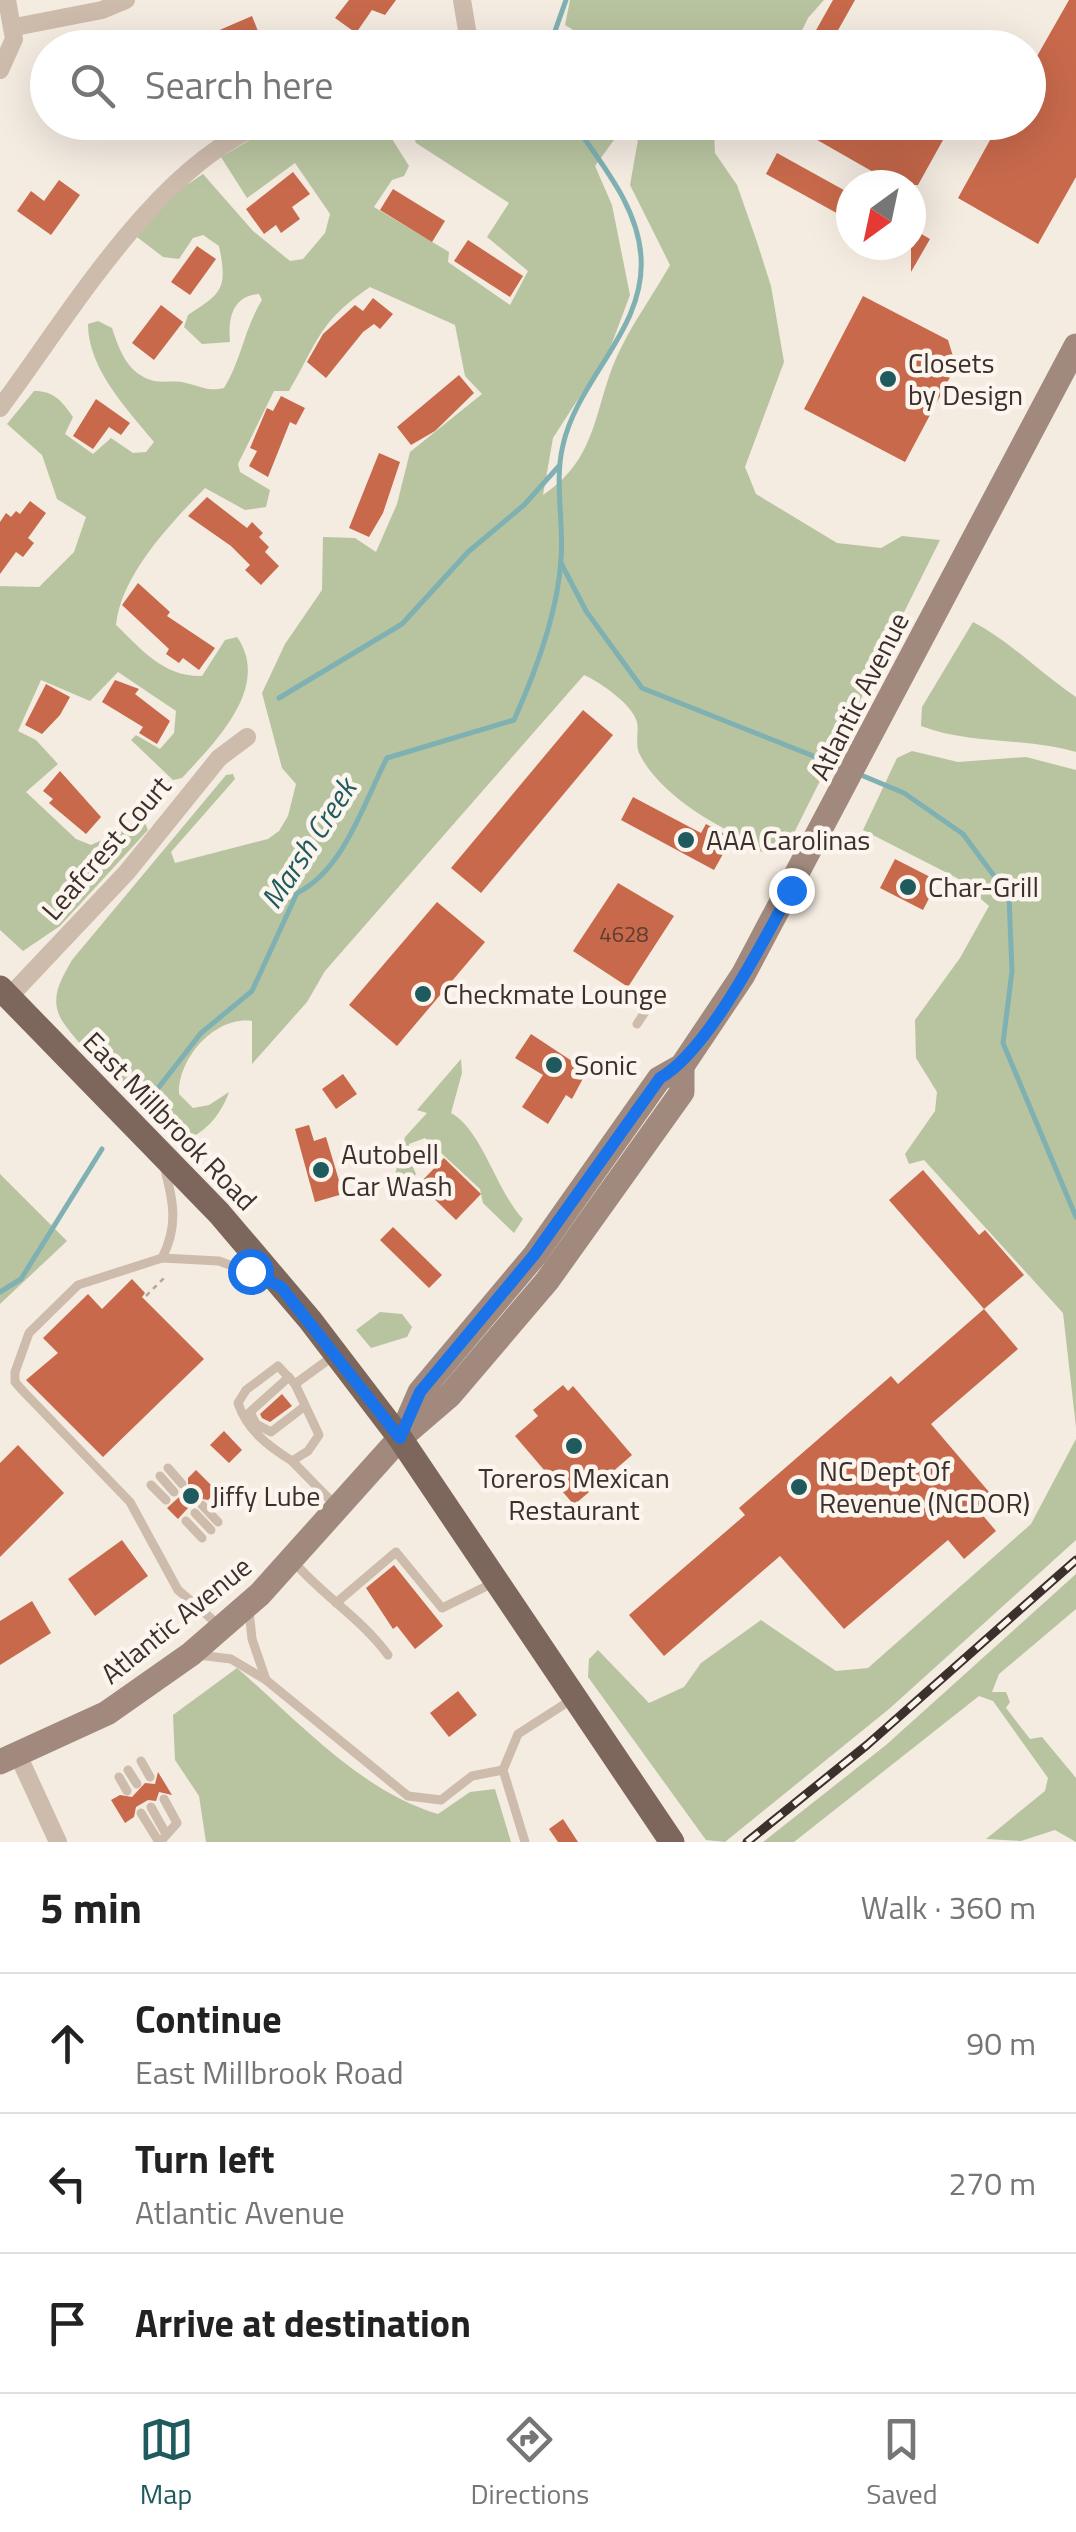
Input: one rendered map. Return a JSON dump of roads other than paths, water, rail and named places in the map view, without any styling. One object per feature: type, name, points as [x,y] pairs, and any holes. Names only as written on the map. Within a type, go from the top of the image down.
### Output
[{"type":"main road","name":"Atlantic Avenue","points":[[9,1758],[107,1714],[223,1628],[293,1561],[400,1438],[450,1394],[576,1246],[682,1092],[682,1066],[777,916],[1076,346]]},
{"type":"main road","name":"East Millbrook Road","points":[[4,993],[160,1153],[336,1354],[400,1438],[673,1841]]},
{"type":"street","points":[[0,70],[10,54],[15,27],[8,0]]},
{"type":"street","points":[[15,27],[102,10],[126,0]]},
{"type":"street","points":[[462,0],[467,30]]},
{"type":"street","points":[[0,408],[150,206],[229,140]]},
{"type":"street","name":"Leafcrest Court","points":[[4,993],[127,872],[219,758],[247,737]]},
{"type":"street","points":[[9,1758],[58,1842]]},
{"type":"lane","points":[[637,1024],[650,1003]]},
{"type":"lane","points":[[160,1153],[175,1205],[174,1224],[162,1258]]},
{"type":"lane","points":[[223,1628],[178,1590],[130,1502],[15,1382],[29,1333],[78,1286],[162,1258],[230,1264],[281,1287]]},
{"type":"lane","points":[[305,1406],[271,1432],[256,1424],[250,1412],[255,1404],[336,1354]]},
{"type":"lane","points":[[292,1461],[308,1451],[319,1435],[292,1380],[278,1366],[246,1390],[238,1403],[244,1419],[270,1448],[292,1461],[338,1508]]},
{"type":"lane","points":[[164,1472],[178,1488]]},
{"type":"lane","points":[[151,1485],[166,1500]]},
{"type":"lane","points":[[198,1509],[214,1526]]},
{"type":"lane","points":[[186,1521],[202,1538]]},
{"type":"lane","points":[[336,1603],[396,1552],[442,1608],[494,1582]]},
{"type":"lane","points":[[293,1561],[369,1630],[388,1655]]},
{"type":"lane","points":[[248,1605],[252,1640],[266,1680]]},
{"type":"lane","points":[[191,1654],[231,1659],[266,1680],[408,1796],[441,1800],[472,1776],[503,1770]]},
{"type":"lane","points":[[524,1842],[503,1770],[518,1734],[574,1698]]},
{"type":"lane","points":[[141,1760],[150,1776]]},
{"type":"lane","points":[[127,1791],[124,1773],[138,1784]]},
{"type":"lane","points":[[162,1839],[177,1824],[164,1799]]},
{"type":"lane","points":[[151,1808],[162,1839]]},
{"type":"lane","points":[[141,1814],[162,1839]]},
{"type":"waterway","name":"Marsh Creek","points":[[555,30],[566,0]]},
{"type":"waterway","name":"Marsh Creek","points":[[159,1087],[201,1033],[252,991],[297,893],[328,868],[340,852],[387,758],[514,720],[545,641],[559,579],[559,473],[563,445],[582,397],[633,307],[640,283],[641,257],[633,220],[585,140]]},
{"type":"waterway","points":[[279,698],[402,624],[468,552],[524,505],[559,466]]},
{"type":"waterway","points":[[561,563],[586,611],[642,688],[841,767]]},
{"type":"waterway","points":[[861,775],[904,793],[963,834],[1009,896],[1012,971],[1003,1043],[1076,1217]]},
{"type":"waterway","name":"Marsh Creek","points":[[0,1292],[21,1279],[102,1149]]},
{"type":"railway","points":[[747,1842],[867,1745],[1076,1560]]},
{"type":"place","name":"Closets by Design","points":[[888,379]]},
{"type":"place","name":"AAA Carolinas","points":[[686,840]]},
{"type":"place","name":"Char-Grill","points":[[908,887]]},
{"type":"place","name":"Checkmate Lounge","points":[[423,994]]},
{"type":"place","name":"Sonic","points":[[554,1065]]},
{"type":"place","name":"Autobell Car Wash","points":[[321,1170]]},
{"type":"place","name":"Toreros Mexican Restaurant","points":[[574,1446]]},
{"type":"place","name":"NC Dept Of Revenue (NCDOR)","points":[[799,1487]]},
{"type":"place","name":"Jiffy Lube","points":[[191,1496]]}]
